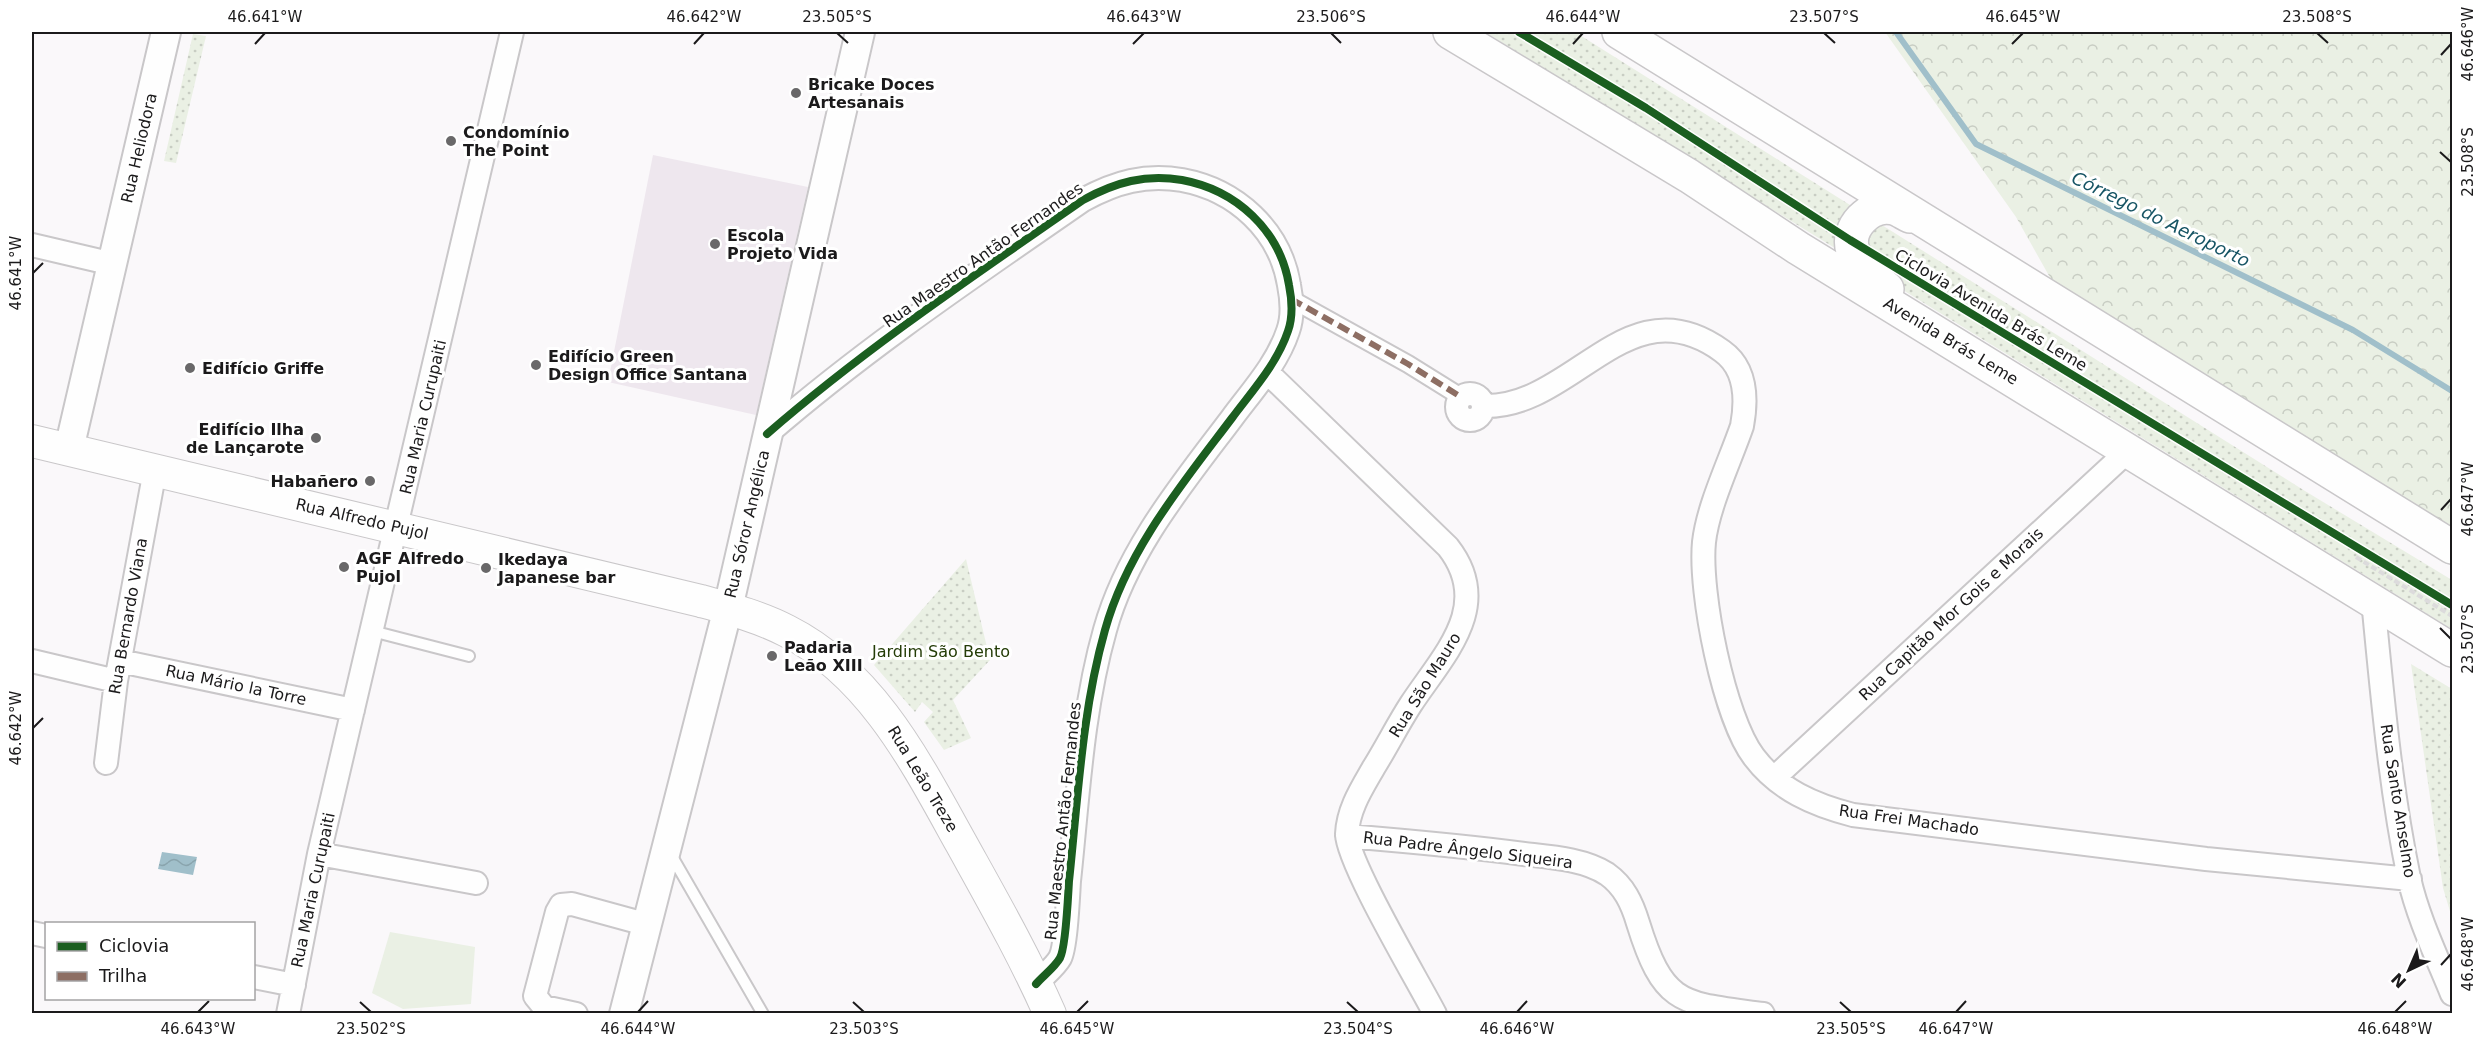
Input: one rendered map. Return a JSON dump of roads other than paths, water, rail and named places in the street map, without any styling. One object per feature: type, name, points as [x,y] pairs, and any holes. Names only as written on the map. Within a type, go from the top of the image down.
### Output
[{"type":"main road","name":"Avenida Brás Leme","points":[[1450,32],[1689,176],[1798,248],[2452,650]]},
{"type":"main road","points":[[1619,32],[2452,547]]},
{"type":"main road","points":[[1923,324],[1867,270],[1856,257],[1850,240],[1864,216],[1887,208],[1893,208],[1950,235]]},
{"type":"main road","name":"Rua Alfredo Pujol","points":[[32,441],[728,608]]},
{"type":"main road","name":"Rua Leão Treze","points":[[728,608],[788,632],[842,671],[868,697],[898,734],[920,770],[1050,1014]]},
{"type":"street","name":"Rua Heliodora","points":[[69,449],[166,32]]},
{"type":"street","name":"Rua Maria Curupaiti","points":[[288,1014],[319,854],[512,32]]},
{"type":"street","name":"Rua Sóror Angélica","points":[[624,1014],[645,924],[728,608],[860,32]]},
{"type":"street","name":"Rua Maestro Antão Fernandes","points":[[767,434],[831,379],[929,307],[1083,200],[1109,186],[1150,177],[1194,183],[1210,188],[1238,203],[1259,221],[1277,244],[1286,266],[1291,299],[1288,330],[1267,372],[1151,531],[1119,590],[1105,628],[1090,699],[1061,957],[1036,984]]},
{"type":"street","points":[[32,244],[112,264]]},
{"type":"street","points":[[1291,299],[1408,364],[1461,397]]},
{"type":"street","name":"Rua Frei Machado","points":[[1461,397],[1457,408],[1459,415],[1466,420],[1473,420],[1480,417],[1483,406],[1523,400],[1552,386],[1630,336],[1654,330],[1683,331],[1706,340],[1726,354],[1737,368],[1744,387],[1746,407],[1742,426],[1704,540],[1705,595],[1713,643],[1736,722],[1754,757],[1774,778],[1805,800],[1853,815],[2229,862],[2410,879]]},
{"type":"street","name":"Rua São Mauro","points":[[1267,372],[1448,547],[1461,568],[1466,587],[1467,602],[1462,625],[1446,654],[1409,706],[1358,795],[1347,836]]},
{"type":"street","name":"Rua Capitão Mor Gois e Morais","points":[[1774,778],[2129,450]]},
{"type":"street","name":"Rua Bernardo Viana","points":[[106,763],[118,671],[155,470]]},
{"type":"street","name":"Rua Santo Anselmo","points":[[2373,600],[2385,717],[2410,879],[2424,924],[2452,994]]},
{"type":"street","name":"Rua Mário la Torre","points":[[32,661],[118,671],[353,710]]},
{"type":"street","points":[[1347,836],[1364,879],[1435,1014]]},
{"type":"street","name":"Rua Padre Ângelo Siqueira","points":[[1347,836],[1475,847],[1546,857],[1595,867],[1611,877],[1629,898],[1656,974],[1670,990],[1686,1000],[1704,1006],[1763,1014]]},
{"type":"street","points":[[319,854],[476,883]]},
{"type":"street","points":[[576,1014],[544,1007],[535,996],[557,912],[561,905],[572,904],[645,924]]},
{"type":"street","points":[[255,977],[294,986]]},
{"type":"lane","points":[[372,631],[469,656]]},
{"type":"lane","points":[[666,846],[762,1014]]},
{"type":"water","points":[[162,852],[197,857],[193,875],[158,869]]},
{"type":"waterway","name":"Córrego do Aeroporto","points":[[1896,32],[1976,144],[2353,330],[2452,391]]},
{"type":"place","name":"Bricake Doces Artesanais","points":[[796,93]]},
{"type":"place","name":"Condomínio The Point","points":[[451,141]]},
{"type":"place","name":"Escola Projeto Vida","points":[[715,244]]},
{"type":"place","name":"Edifício Green Design Office Santana","points":[[536,365]]},
{"type":"place","name":"Edifício Griffe","points":[[190,368]]},
{"type":"place","name":"Edifício Ilha de Lançarote","points":[[316,438]]},
{"type":"place","name":"Habañero","points":[[370,481]]},
{"type":"place","name":"AGF Alfredo Pujol","points":[[344,567]]},
{"type":"place","name":"Ikedaya Japanese bar","points":[[486,568]]},
{"type":"place","name":"Padaria Leão XIII","points":[[772,656]]},
{"type":"park label","name":"Jardim São Bento","points":[[941,651]]}]
